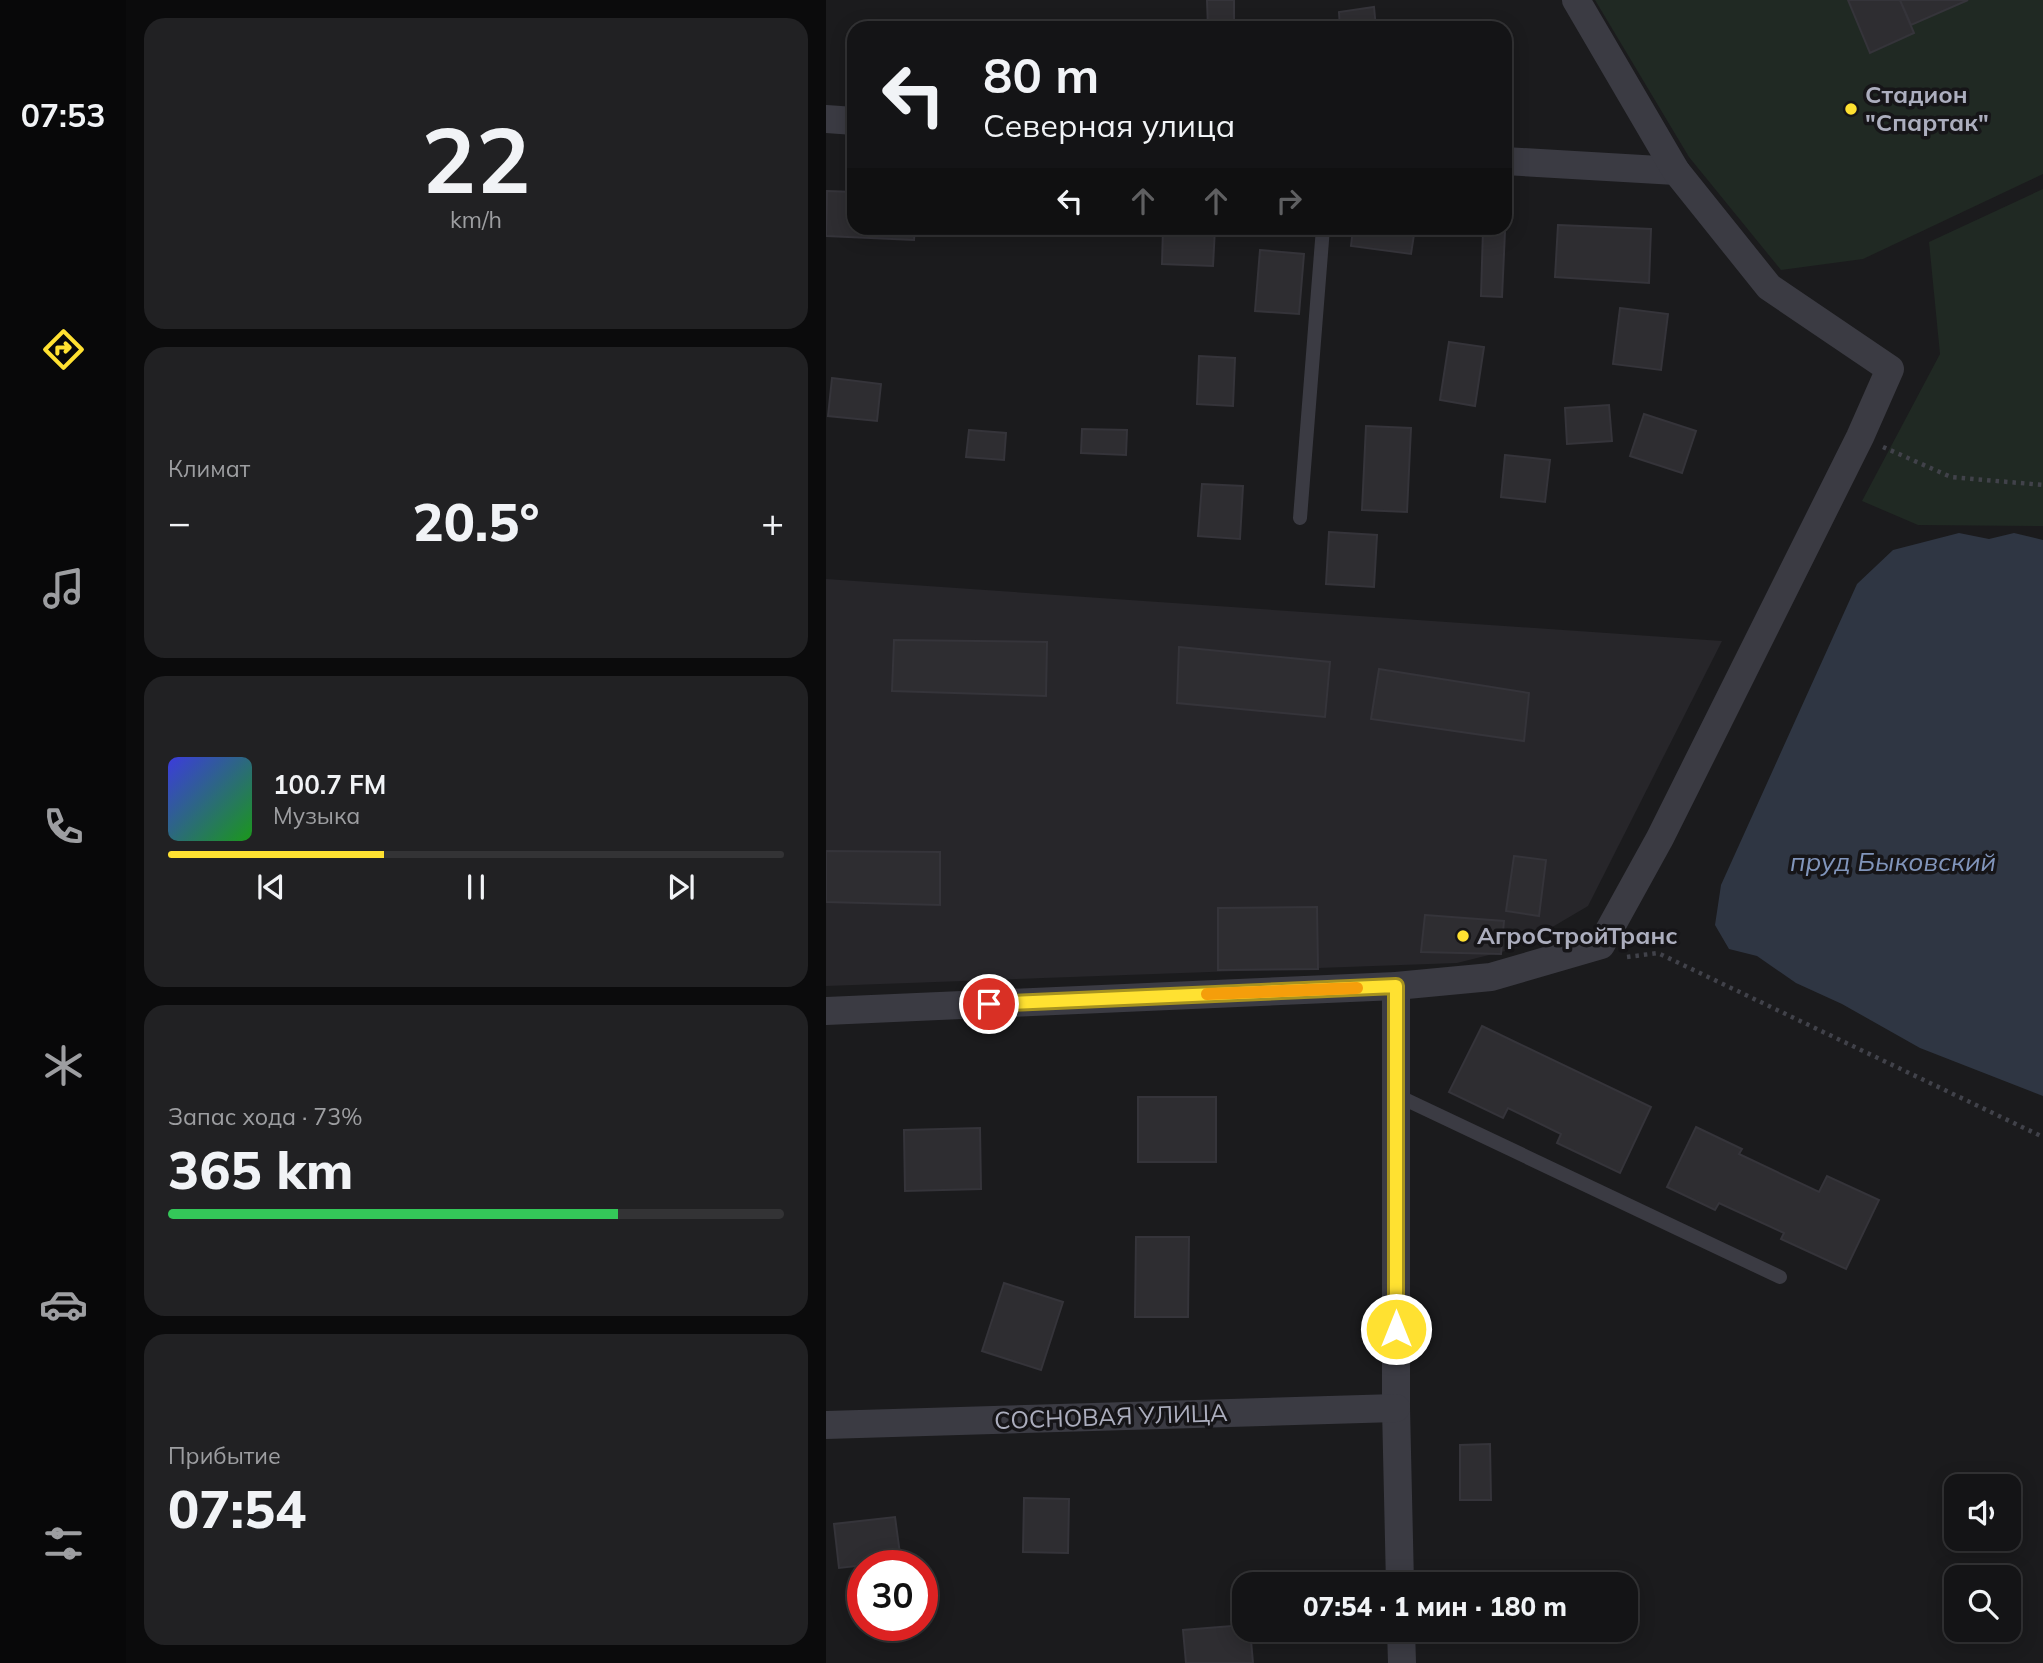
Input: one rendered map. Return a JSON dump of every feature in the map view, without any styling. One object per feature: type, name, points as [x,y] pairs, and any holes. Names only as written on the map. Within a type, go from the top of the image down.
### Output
[{"type":"street","points":[[826,1011],[1396,986],[1491,977],[1601,945],[1660,838],[1860,437],[1890,369],[1769,287],[1676,172],[1576,0]]},
{"type":"street","points":[[826,119],[847,120]]},
{"type":"street","points":[[1512,161],[1676,172]]},
{"type":"street","points":[[1396,986],[1396,1408],[1400,1572]]},
{"type":"street","name":"СОСНОВАЯ УЛИЦА","points":[[826,1425],[1396,1408]]},
{"type":"street","points":[[1401,1642],[1402,1663]]},
{"type":"lane","points":[[1300,519],[1322,235]]},
{"type":"lane","points":[[1396,1095],[1780,1277]]},
{"type":"path","points":[[1860,437],[1951,477],[2043,485]]},
{"type":"path","points":[[1625,958],[1658,953],[2043,1137]]},
{"type":"shaded area","name":"Стадион \"Спартак\"","points":[[1595,0],[2043,0],[2043,174],[1863,259],[1781,270],[1689,157]]},
{"type":"shaded area","points":[[2043,189],[2043,526],[1918,525],[1862,501],[1940,354],[1929,242]]},
{"type":"shaded area","points":[[826,579],[1722,641],[1588,906],[1517,948],[1457,963],[826,986]]},
{"type":"water","name":"пруд Быковский","points":[[1959,533],[1989,539],[2014,533],[2043,540],[2043,1096],[1920,1048],[1842,1004],[1796,983],[1757,956],[1729,949],[1715,925],[1721,885],[1857,584],[1893,550]]},
{"type":"building","points":[[1207,0],[1234,0],[1234,21],[1208,21]]},
{"type":"building","points":[[1848,0],[1900,0],[1914,33],[1870,53]]},
{"type":"building","points":[[1900,0],[1968,0],[1911,25]]},
{"type":"building","points":[[1374,7],[1375,21],[1340,21],[1339,12]]},
{"type":"building","points":[[827,191],[847,192],[847,235],[914,235],[914,240],[826,236]]},
{"type":"building","points":[[1558,225],[1651,229],[1649,283],[1555,277]]},
{"type":"building","points":[[1163,235],[1215,235],[1213,266],[1162,264]]},
{"type":"building","points":[[1352,235],[1414,235],[1411,254],[1351,246]]},
{"type":"building","points":[[1483,235],[1505,235],[1502,297],[1481,296]]},
{"type":"building","points":[[1260,250],[1304,254],[1299,314],[1255,311]]},
{"type":"building","points":[[1620,308],[1668,314],[1661,370],[1613,364]]},
{"type":"building","points":[[1449,342],[1484,347],[1475,406],[1440,400]]},
{"type":"building","points":[[1199,356],[1235,358],[1233,406],[1197,404]]},
{"type":"building","points":[[832,378],[881,384],[877,421],[828,416]]},
{"type":"building","points":[[1609,405],[1612,441],[1567,444],[1565,408]]},
{"type":"building","points":[[1644,414],[1696,431],[1682,473],[1630,456]]},
{"type":"building","points":[[1366,426],[1411,428],[1407,512],[1362,510]]},
{"type":"building","points":[[1082,429],[1127,430],[1126,455],[1081,453]]},
{"type":"building","points":[[969,430],[1006,433],[1004,460],[966,457]]},
{"type":"building","points":[[1505,455],[1550,460],[1545,502],[1501,497]]},
{"type":"building","points":[[1202,484],[1243,486],[1240,539],[1198,536]]},
{"type":"building","points":[[1329,532],[1377,535],[1374,587],[1326,584]]},
{"type":"building","points":[[894,640],[1047,642],[1046,696],[892,691]]},
{"type":"building","points":[[1179,647],[1330,662],[1325,717],[1177,703]]},
{"type":"building","points":[[1379,669],[1529,693],[1524,741],[1371,719]]},
{"type":"building","points":[[826,851],[940,852],[940,905],[826,902]]},
{"type":"building","points":[[1514,856],[1546,860],[1539,916],[1506,911]]},
{"type":"building","points":[[1317,907],[1318,969],[1218,970],[1218,908]]},
{"type":"building","name":"АгроСтройТранс","points":[[1425,915],[1504,921],[1501,954],[1421,952]]},
{"type":"building","points":[[1482,1026],[1651,1107],[1620,1173],[1557,1143],[1561,1134],[1508,1108],[1503,1118],[1449,1092]]},
{"type":"building","points":[[1138,1097],[1216,1097],[1216,1162],[1138,1162]]},
{"type":"building","points":[[1696,1127],[1742,1149],[1739,1154],[1819,1192],[1827,1176],[1879,1200],[1846,1269],[1781,1239],[1784,1233],[1719,1203],[1715,1210],[1667,1187]]},
{"type":"building","points":[[980,1128],[981,1189],[905,1191],[904,1130]]},
{"type":"building","points":[[1136,1237],[1189,1237],[1188,1317],[1135,1317]]},
{"type":"building","points":[[1004,1283],[1063,1302],[1041,1370],[982,1351]]},
{"type":"building","points":[[1490,1444],[1491,1500],[1460,1500],[1460,1445]]},
{"type":"building","points":[[1024,1498],[1069,1499],[1068,1553],[1023,1552]]},
{"type":"building","points":[[895,1517],[900,1550],[847,1550],[847,1567],[839,1568],[834,1524]]},
{"type":"building","points":[[1232,1626],[1232,1642],[1251,1642],[1253,1663],[1186,1663],[1183,1630]]},
{"type":"slow traffic","points":[[1207,994],[1357,988]]},
{"type":"place","name":"Стадион \"Спартак\"","points":[[1851,109]]},
{"type":"place","name":"АгроСтройТранс","points":[[1463,936]]},
{"type":"route","points":[[989,1004],[1396,986],[1396,1329]]}]
